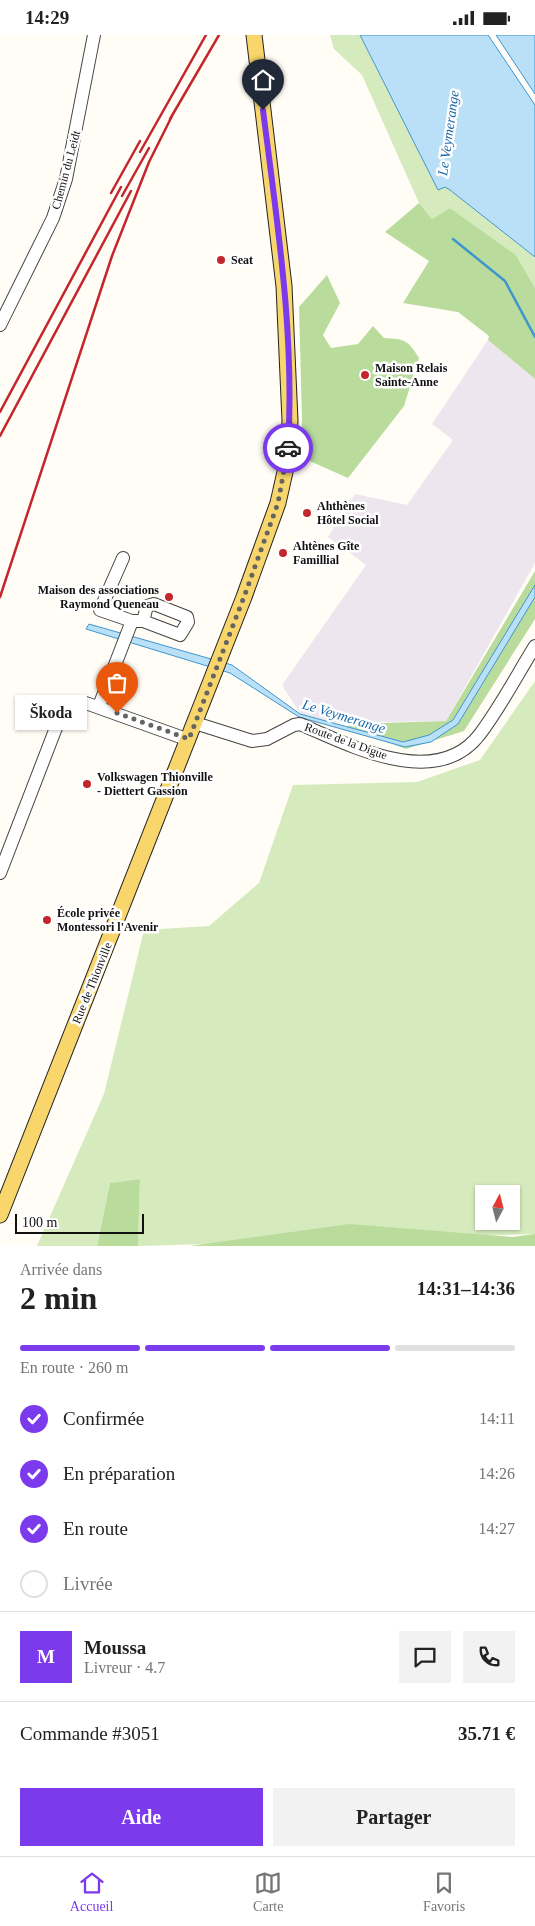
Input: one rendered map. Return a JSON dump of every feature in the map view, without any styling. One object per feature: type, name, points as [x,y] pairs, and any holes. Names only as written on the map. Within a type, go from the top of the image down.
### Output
[{"type":"main road","name":"Rue de Thionville","points":[[0,1215],[218,664],[278,503],[287,463],[290,399],[284,286],[254,35]]},
{"type":"street","name":"Chemin du Leidt","points":[[0,325],[53,218],[66,179],[94,35]]},
{"type":"street","points":[[99,706],[123,645],[134,625],[100,610],[123,558]]},
{"type":"street","name":"Route de la Digue","points":[[195,723],[252,741],[259,741],[300,724],[372,752],[411,762],[430,762],[446,759],[462,750],[480,735],[535,646]]},
{"type":"street","points":[[0,873],[59,720],[74,704],[83,702],[99,706],[189,739]]},
{"type":"shaded area","points":[[488,340],[535,379],[535,563],[446,721],[306,723],[282,685],[366,565],[328,537],[355,494],[407,505],[453,440],[432,424]]},
{"type":"green space","points":[[330,35],[360,35],[438,190],[445,187],[450,190],[535,257],[535,288],[516,255],[450,208],[432,219],[419,203],[362,75],[334,49]]},
{"type":"green space","points":[[419,203],[432,219],[450,208],[516,255],[535,288],[535,379],[488,340],[489,336],[458,312],[403,303],[429,261],[385,232]]},
{"type":"green space","points":[[327,275],[340,303],[323,335],[331,348],[358,344],[373,326],[384,338],[397,339],[409,344],[419,358],[404,406],[348,478],[303,458],[299,307]]},
{"type":"green space","points":[[535,571],[535,619],[464,731],[406,749],[347,727],[350,724],[446,721]]},
{"type":"green space","points":[[535,681],[535,1234],[138,1246],[140,1179],[110,1183],[97,1246],[37,1246],[104,1094],[144,930],[209,926],[259,883],[293,785],[417,782],[480,760]]},
{"type":"green space","points":[[140,1179],[138,1246],[97,1246],[110,1183]]},
{"type":"green space","points":[[349,1224],[512,1237],[535,1234],[535,1246],[190,1246]]},
{"type":"water","points":[[360,35],[488,35],[535,105],[535,257],[450,190],[445,187],[438,190]]},
{"type":"water","points":[[496,35],[535,35],[535,94]]},
{"type":"water","points":[[535,585],[535,597],[458,724],[431,742],[405,747],[299,717],[230,673],[86,629],[89,624],[232,665],[300,714],[403,742],[429,735],[453,720]]},
{"type":"waterway","name":"Le Veymerange","points":[[453,239],[505,281],[535,337]]},
{"type":"railway","points":[[140,152],[206,35]]},
{"type":"railway","points":[[170,119],[219,35]]},
{"type":"railway","points":[[0,597],[112,256],[149,162],[173,114]]},
{"type":"railway","points":[[111,193],[140,141]]},
{"type":"railway","points":[[122,196],[149,148]]},
{"type":"railway","points":[[0,412],[121,187]]},
{"type":"railway","points":[[0,436],[131,191]]},
{"type":"way so far","points":[[117,713],[189,739],[278,503],[287,463],[288,448]]},
{"type":"place","name":"Seat","points":[[221,260]]},
{"type":"place","name":"Maison Relais Sainte-Anne","points":[[365,375]]},
{"type":"place","name":"Ahthènes Hôtel Social","points":[[307,513]]},
{"type":"place","name":"Ahtènes Gîte Famillial","points":[[283,553]]},
{"type":"place","name":"Maison des associations Raymond Queneau","points":[[169,597]]},
{"type":"place","name":"Škoda","points":[[117,713]]},
{"type":"place","name":"Volkswagen Thionville - Diettert Gassion","points":[[87,784]]},
{"type":"place","name":"École privée Montessori l'Avenir","points":[[47,920]]},
{"type":"route","points":[[263,110],[284,286],[290,399],[288,448]]}]
